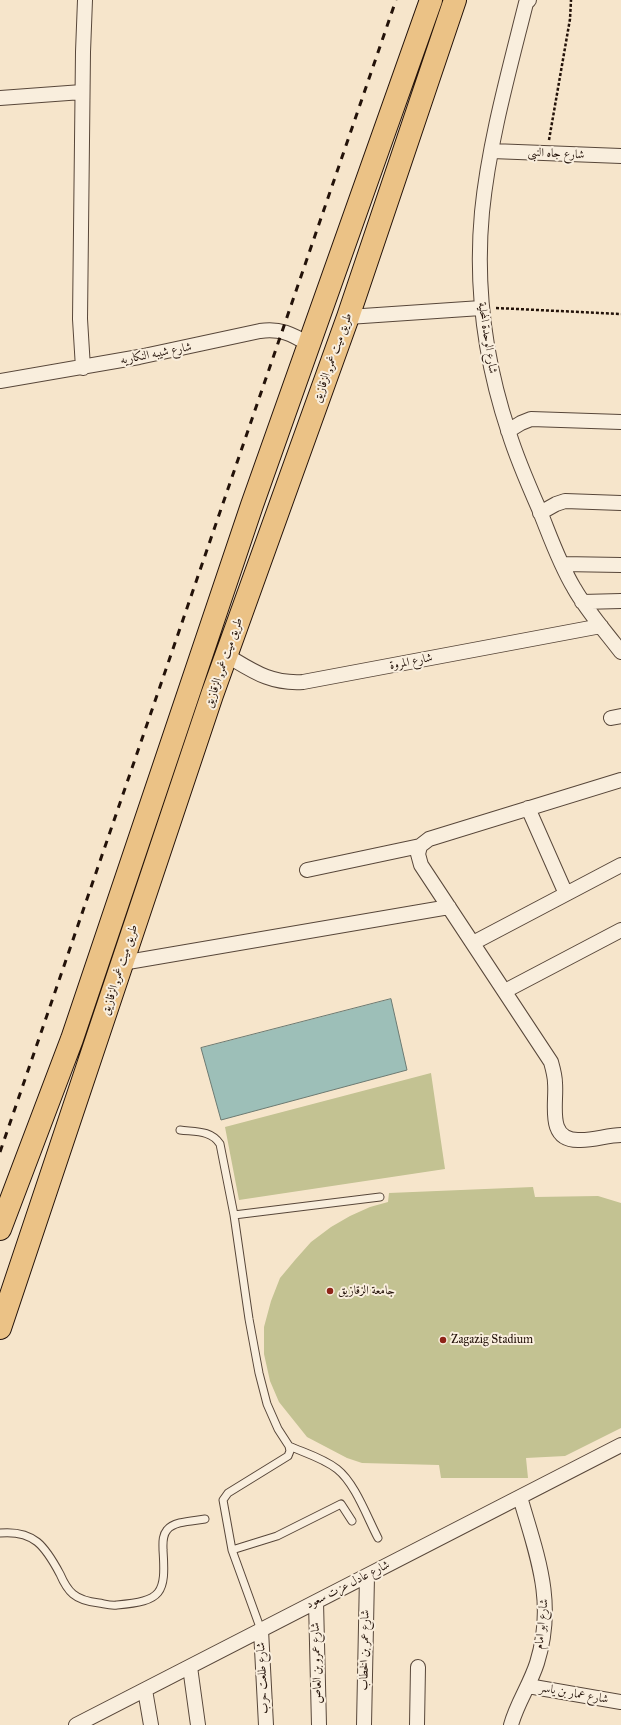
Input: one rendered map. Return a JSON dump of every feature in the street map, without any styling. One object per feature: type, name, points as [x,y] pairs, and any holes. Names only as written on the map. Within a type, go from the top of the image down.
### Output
[{"type":"highway","name":"طريق ميت غمر, الزقازيق","points":[[0,1229],[72,1039],[232,563],[308,344],[431,0]]},
{"type":"highway","name":"طريق ميت غمر, الزقازيق","points":[[1,1321],[226,655],[348,317],[455,0]]},
{"type":"street","points":[[82,368],[80,319],[82,92],[85,0]]},
{"type":"street","name":"شارع الوحدة المحلية","points":[[529,0],[526,3],[521,23],[492,151],[482,211],[480,245],[481,308],[494,384],[508,431],[540,513],[562,564],[582,602],[621,652]]},
{"type":"street","points":[[0,98],[82,92]]},
{"type":"street","name":"شارع جاه النبى","points":[[492,151],[621,156]]},
{"type":"street","points":[[348,317],[481,308]]},
{"type":"street","name":"شارع شيبه النكاريه","points":[[0,381],[82,368],[273,329],[292,335],[308,344]]},
{"type":"street","points":[[508,431],[520,423],[531,419],[621,422]]},
{"type":"street","points":[[540,513],[565,501],[621,503]]},
{"type":"street","points":[[562,564],[621,565]]},
{"type":"street","points":[[582,602],[621,601]]},
{"type":"street","name":"شارع المروة","points":[[226,655],[264,677],[283,682],[303,682],[601,626]]},
{"type":"street","points":[[307,870],[420,846],[430,839],[621,780]]},
{"type":"street","points":[[528,808],[566,894]]},
{"type":"street","points":[[420,846],[418,854],[421,865],[552,1062],[555,1083],[554,1115],[558,1129],[569,1139],[577,1140],[621,1134]]},
{"type":"street","points":[[473,943],[621,865]]},
{"type":"street","points":[[122,963],[449,907]]},
{"type":"street","points":[[505,991],[621,930]]},
{"type":"street","name":"شارع عادل عزت سعود","points":[[76,1725],[100,1719],[146,1690],[260,1630],[621,1445]]},
{"type":"street","name":"شارع ابو امام","points":[[511,1725],[520,1700],[528,1686],[537,1664],[543,1641],[545,1617],[545,1593],[541,1570],[520,1497]]},
{"type":"street","name":"شارع عمر بن الخطاب","points":[[364,1725],[367,1576]]},
{"type":"street","name":"شارع عمرو بن العاص","points":[[316,1602],[319,1725]]},
{"type":"street","name":"شارع طلعت حرب","points":[[260,1630],[266,1725]]},
{"type":"street","points":[[190,1667],[198,1725]]},
{"type":"street","points":[[417,1725],[418,1667]]},
{"type":"street","name":"شارع عمار بن ياسر","points":[[528,1686],[621,1702]]},
{"type":"street","points":[[146,1690],[151,1725]]},
{"type":"lane","points":[[180,1130],[209,1133],[216,1138],[220,1144],[234,1215],[249,1319],[259,1373],[267,1404],[278,1430],[289,1446],[290,1451],[288,1456],[228,1493],[223,1500],[232,1550],[260,1630]]},
{"type":"lane","points":[[234,1215],[380,1197]]},
{"type":"lane","points":[[289,1446],[320,1459],[337,1469],[348,1480],[378,1538]]},
{"type":"lane","points":[[232,1550],[277,1536],[341,1504],[352,1522]]},
{"type":"lane","points":[[0,1533],[26,1534],[40,1543],[50,1555],[65,1584],[74,1595],[88,1602],[115,1606],[149,1600],[159,1593],[164,1582],[163,1539],[167,1530],[173,1525],[205,1519]]},
{"type":"path","points":[[546,154],[570,19],[571,0]]},
{"type":"path","points":[[481,308],[621,314]]},
{"type":"shaded area","points":[[431,1073],[445,1169],[239,1200],[225,1127]]},
{"type":"shaded area","name":"Zagazig Stadium","points":[[533,1187],[535,1197],[598,1196],[621,1203],[621,1428],[565,1456],[526,1458],[528,1478],[441,1478],[439,1465],[362,1463],[347,1458],[307,1437],[279,1402],[270,1381],[264,1354],[264,1327],[271,1301],[280,1278],[311,1242],[331,1227],[350,1216],[370,1207],[388,1202],[389,1193]]},
{"type":"water","points":[[391,999],[407,1070],[221,1120],[201,1048]]},
{"type":"railway","points":[[0,1152],[396,0]]},
{"type":"place","name":"جامعة الزقازيق","points":[[330,1291]]},
{"type":"place","name":"Zagazig Stadium","points":[[443,1340]]}]
